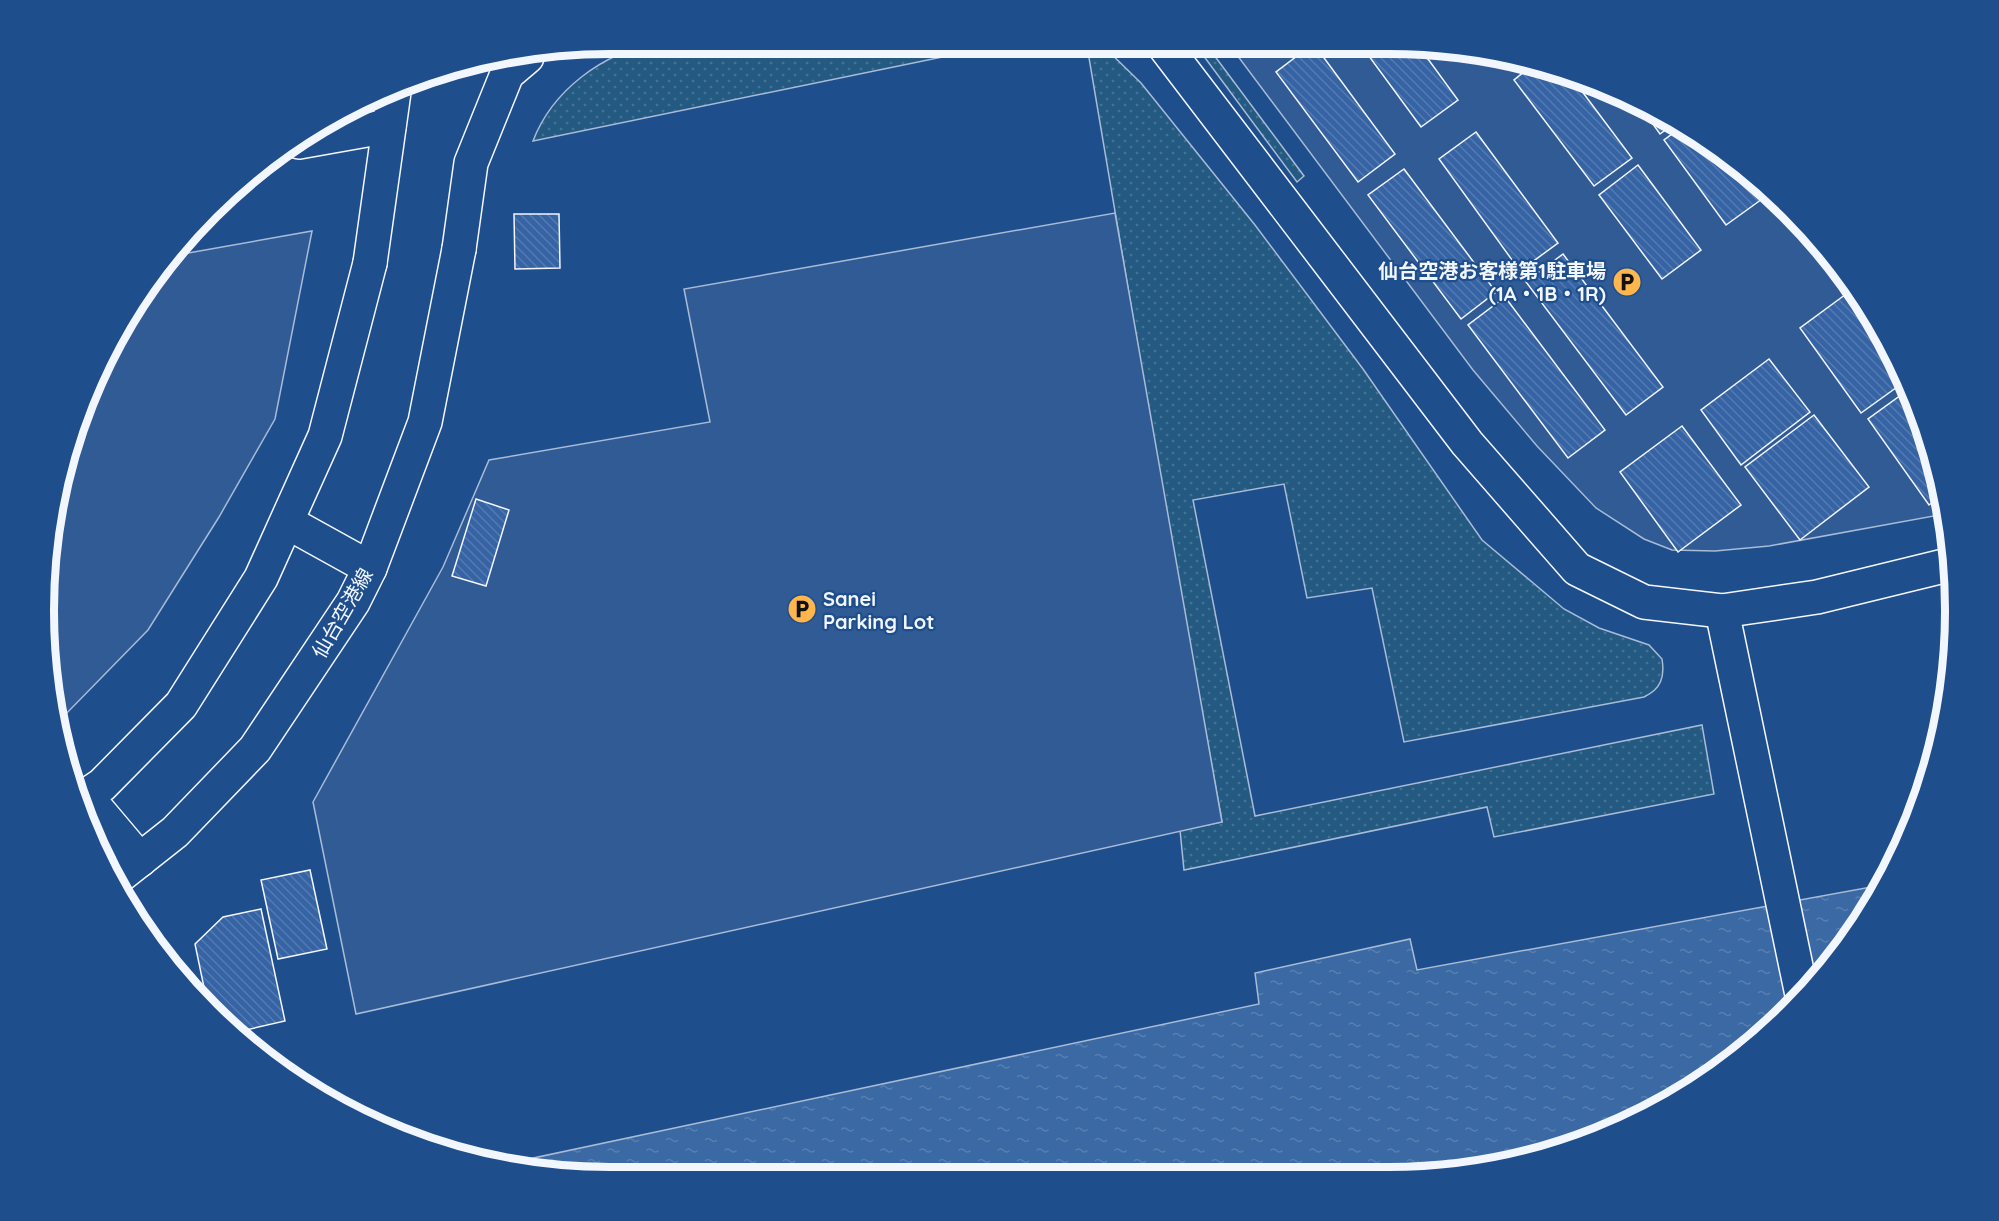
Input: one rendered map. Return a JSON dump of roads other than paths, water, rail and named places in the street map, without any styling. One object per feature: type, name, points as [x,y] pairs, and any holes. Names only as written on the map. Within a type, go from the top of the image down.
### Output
[{"type":"street","points":[[1170,54],[1467,443],[1577,569],[1644,602],[1722,612],[1817,597],[1943,566]]},
{"type":"street","name":"仙台空港線","points":[[129,868],[175,832],[255,749],[353,602],[370,568],[425,422],[459,249],[471,163],[507,74],[521,62]]},
{"type":"street","points":[[86,795],[102,785],[181,705],[261,578],[325,436],[370,263],[393,98]]},
{"type":"street","points":[[316,139],[390,126]]},
{"type":"street","points":[[287,522],[370,568]]},
{"type":"street","points":[[1722,612],[1800,985]]},
{"type":"street","points":[[93,814],[129,868]]},
{"type":"water","points":[[1871,887],[1830,949],[1782,1004],[1727,1052],[1698,1073],[1635,1110],[1601,1125],[1533,1148],[1497,1156],[1425,1166],[1388,1167],[610,1167],[574,1166],[525,1160],[1259,1004],[1255,973],[1410,939],[1417,970]]},
{"type":"place","name":"仙台空港お客様第1駐車場 (1A・1B・1R)","points":[[1627,282]]},
{"type":"place","name":"Sanei Parking Lot","points":[[802,609]]}]
